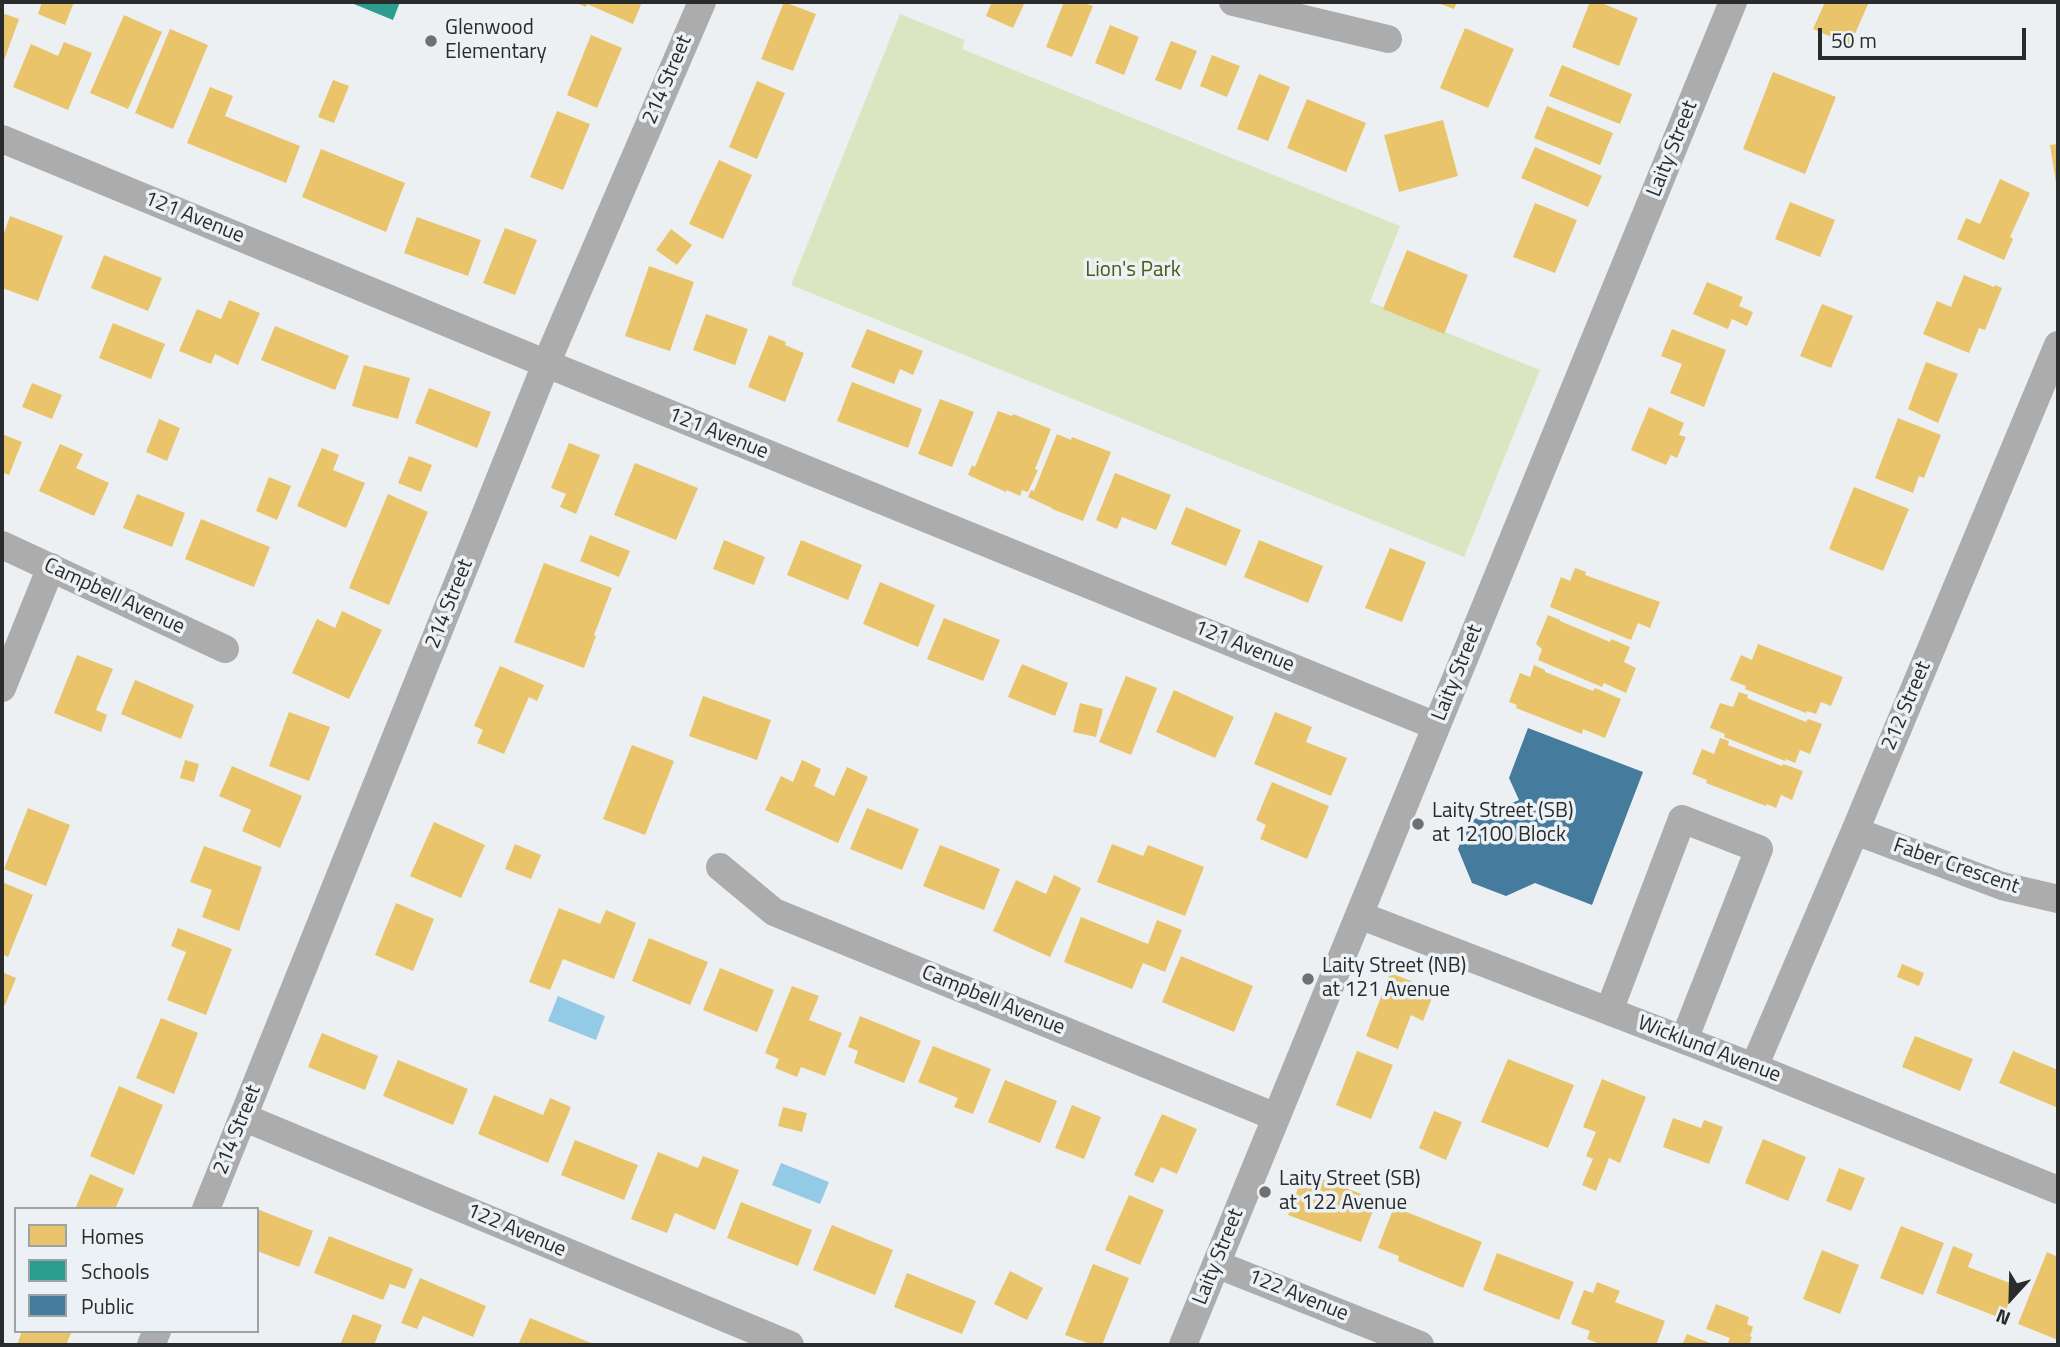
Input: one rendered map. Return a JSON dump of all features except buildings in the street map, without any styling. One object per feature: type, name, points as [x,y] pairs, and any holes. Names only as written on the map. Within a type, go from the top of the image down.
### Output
[{"type":"street","name":"214 Street","points":[[207,1207],[547,364],[702,2]]},
{"type":"street","points":[[1234,2],[1322,11],[1388,39]]},
{"type":"street","name":"Laity Street","points":[[1182,1345],[1733,2]]},
{"type":"street","name":"121 Avenue","points":[[2,139],[1436,726]]},
{"type":"street","name":"212 Street","points":[[1754,1067],[2058,345]]},
{"type":"street","name":"Campbell Avenue","points":[[2,545],[225,649]]},
{"type":"street","points":[[2,688],[51,567]]},
{"type":"street","points":[[1609,1011],[1682,819],[1695,824],[1759,849],[1684,1040]]},
{"type":"street","name":"Faber Crescent","points":[[1855,831],[2002,886],[2058,899]]},
{"type":"street","name":"Campbell Avenue","points":[[720,867],[774,912],[1276,1117]]},
{"type":"street","name":"Wicklund Avenue","points":[[1359,915],[1754,1067],[2058,1190]]},
{"type":"street","name":"122 Avenue","points":[[243,1117],[790,1345]]},
{"type":"street","name":"122 Avenue","points":[[1216,1264],[1420,1345]]},
{"type":"green space","name":"Lion's Park","points":[[900,14],[965,40],[962,49],[1400,226],[1370,302],[1540,370],[1464,557],[791,285]]},
{"type":"water","points":[[558,996],[605,1016],[596,1040],[548,1021]]},
{"type":"water","points":[[781,1163],[829,1182],[820,1204],[772,1185]]},
{"type":"place","name":"Glenwood Elementary","points":[[431,41]]},
{"type":"place","name":"Laity Street (SB) at 12100 Block","points":[[1418,824]]},
{"type":"place","name":"Laity Street (NB) at 121 Avenue","points":[[1308,979]]},
{"type":"place","name":"Laity Street (SB) at 122 Avenue","points":[[1265,1192]]}]
